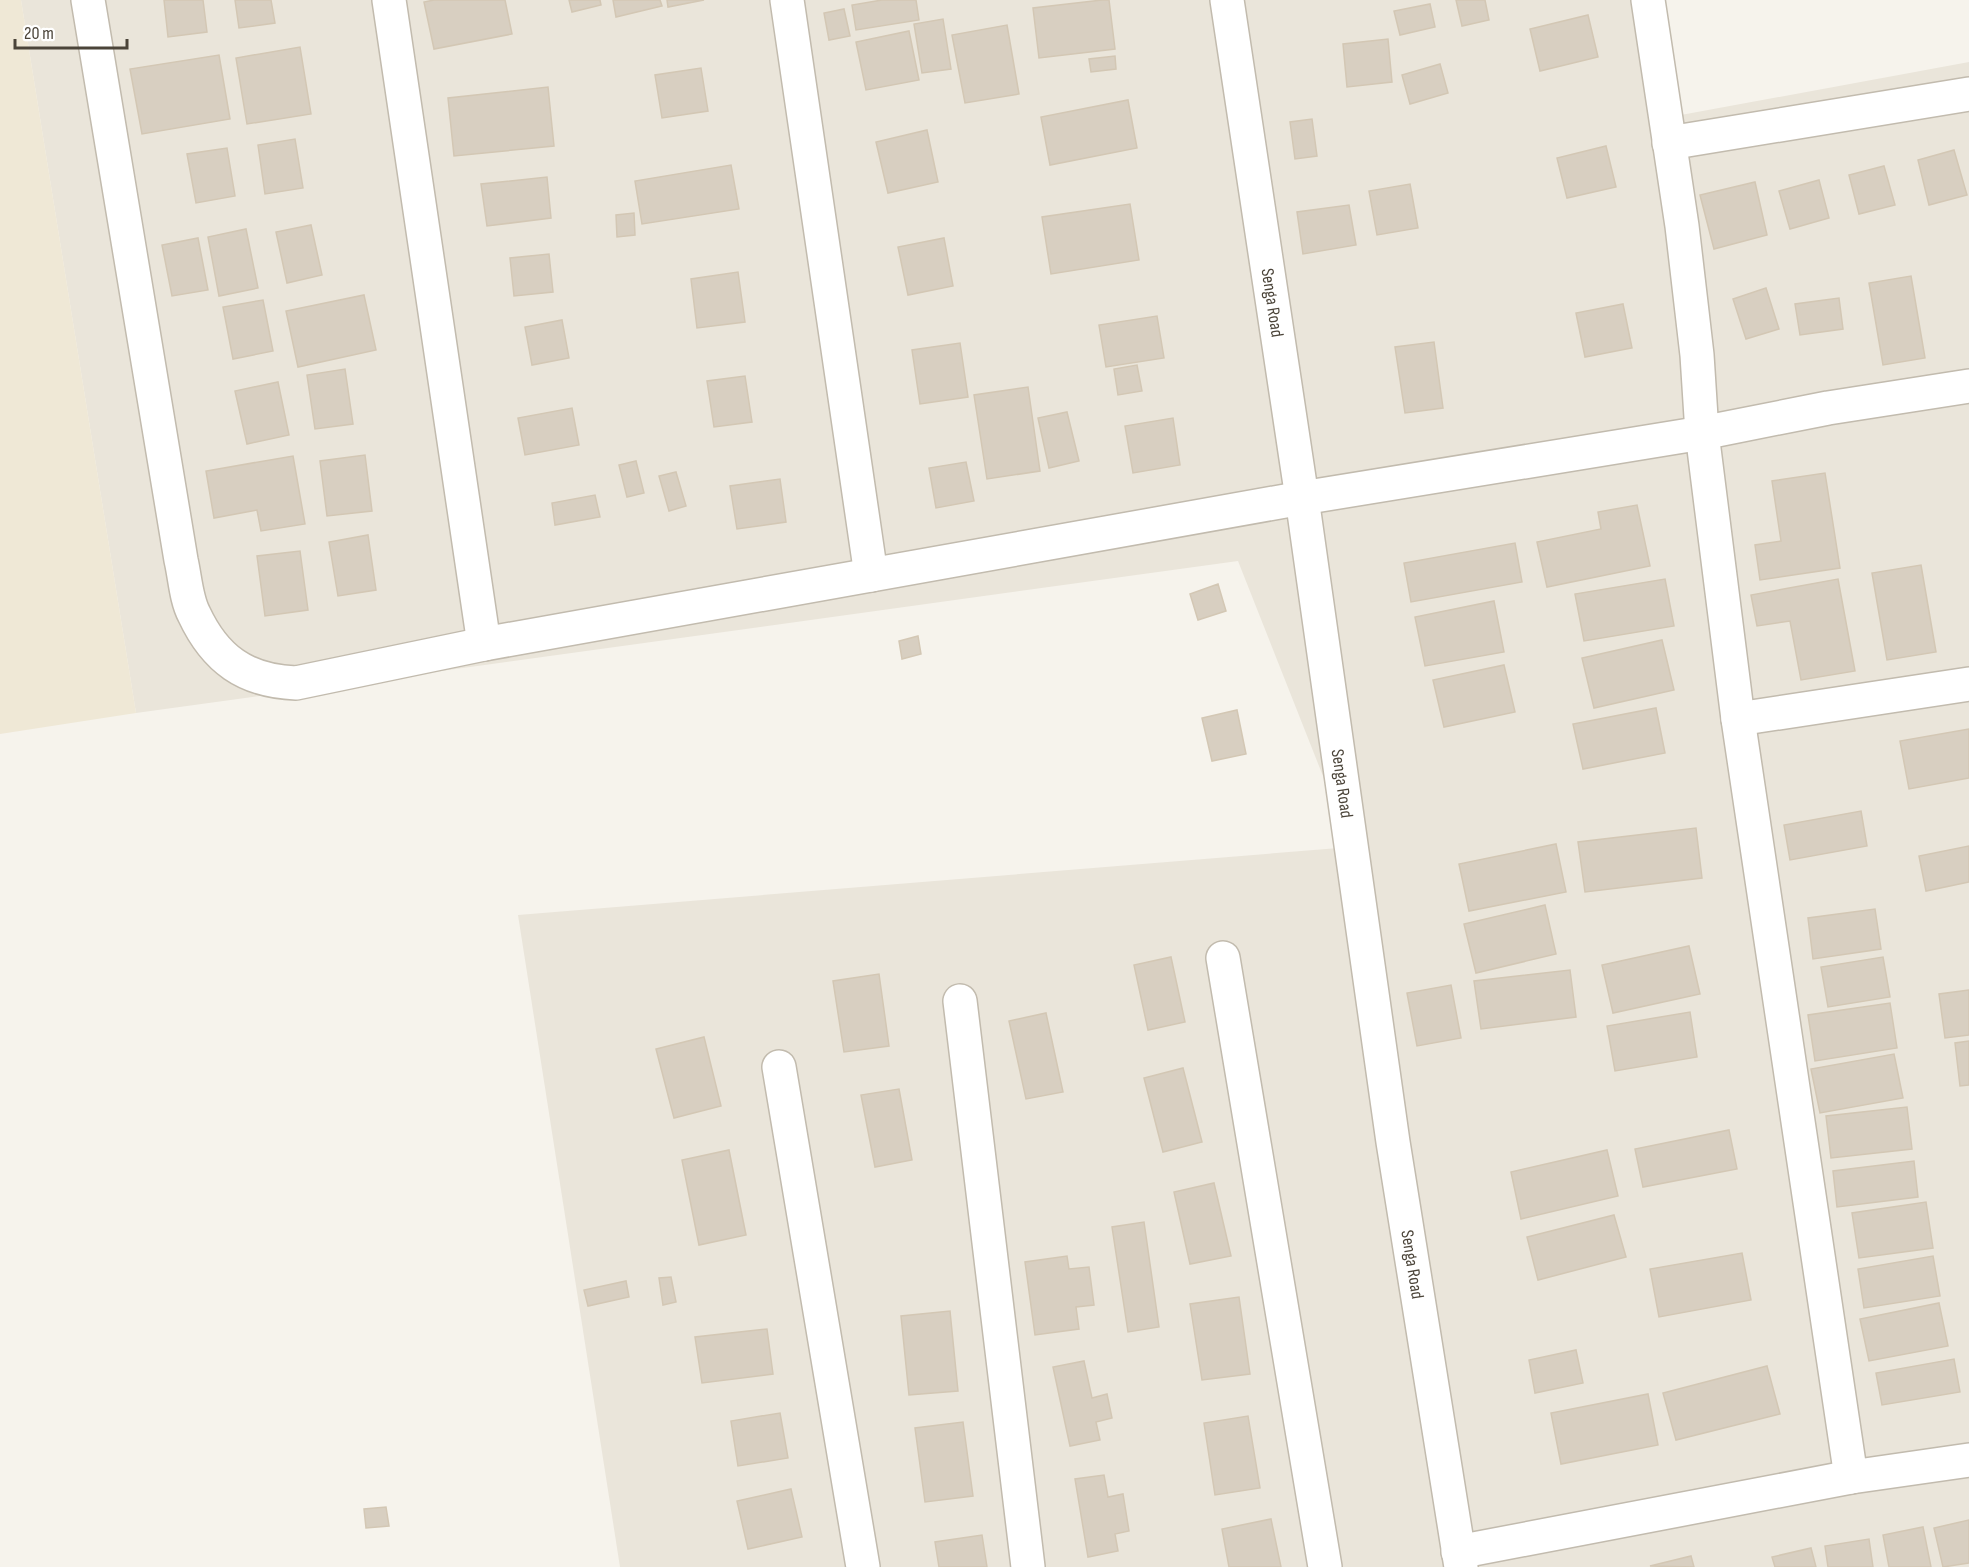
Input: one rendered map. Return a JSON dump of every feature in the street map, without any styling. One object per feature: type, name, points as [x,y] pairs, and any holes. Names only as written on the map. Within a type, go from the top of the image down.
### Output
[{"type":"street","points":[[88,0],[181,560],[193,613],[213,646],[228,663],[276,682],[296,683],[484,644],[1302,498],[1701,433],[1828,408],[1969,386]]},
{"type":"street","points":[[388,0],[484,644]]},
{"type":"street","points":[[787,0],[871,575]]},
{"type":"street","name":"Senga Road","points":[[1227,0],[1302,498],[1391,1130],[1460,1560]]},
{"type":"street","points":[[1648,0],[1682,226],[1697,355],[1701,433],[1738,718],[1851,1477]]},
{"type":"street","points":[[1669,143],[1969,94]]},
{"type":"street","points":[[1738,718],[1969,684]]},
{"type":"street","points":[[1223,958],[1325,1567]]},
{"type":"street","points":[[960,1001],[1028,1567]]},
{"type":"street","points":[[779,1067],[863,1567]]},
{"type":"street","points":[[1460,1560],[1851,1477],[1969,1460]]},
{"type":"shaded area","points":[[0,0],[21,0],[136,713],[0,734]]},
{"type":"shaded area","points":[[21,0],[1654,0],[1670,117],[1969,62],[1969,1567],[620,1567],[518,915],[1351,847],[1238,561],[136,713]]},
{"type":"building","points":[[164,0],[203,0],[207,32],[168,37]]},
{"type":"building","points":[[235,0],[271,0],[275,23],[239,28]]},
{"type":"building","points":[[505,0],[512,34],[434,49],[424,2]]},
{"type":"building","points":[[569,0],[600,0],[601,5],[572,12]]},
{"type":"building","points":[[613,0],[660,0],[662,6],[616,17]]},
{"type":"building","points":[[667,0],[704,0],[668,7]]},
{"type":"building","points":[[882,0],[916,0],[919,20],[856,30],[852,5]]},
{"type":"building","points":[[1109,0],[1115,49],[1039,58],[1033,8]]},
{"type":"building","points":[[1456,0],[1485,0],[1489,20],[1462,26]]},
{"type":"building","points":[[1430,4],[1435,27],[1400,35],[1394,11]]},
{"type":"building","points":[[844,9],[850,36],[829,40],[824,13]]},
{"type":"building","points":[[1588,15],[1598,57],[1540,71],[1530,29]]},
{"type":"building","points":[[943,19],[951,69],[922,73],[914,24]]},
{"type":"building","points":[[1007,25],[1019,94],[965,103],[952,35]]},
{"type":"building","points":[[909,31],[919,80],[866,90],[856,42]]},
{"type":"building","points":[[1388,39],[1392,82],[1347,87],[1343,44]]},
{"type":"building","points":[[300,47],[311,114],[247,124],[236,58]]},
{"type":"building","points":[[219,55],[230,119],[142,134],[130,69]]},
{"type":"building","points":[[1115,56],[1116,69],[1091,72],[1089,59]]},
{"type":"building","points":[[1440,64],[1448,93],[1410,104],[1402,75]]},
{"type":"building","points":[[701,68],[708,111],[662,118],[655,75]]},
{"type":"building","points":[[548,87],[554,146],[454,156],[448,98]]},
{"type":"building","points":[[1128,100],[1137,148],[1050,165],[1041,117]]},
{"type":"building","points":[[1312,119],[1317,156],[1295,159],[1290,122]]},
{"type":"building","points":[[927,130],[938,182],[888,193],[876,142]]},
{"type":"building","points":[[295,139],[303,188],[265,194],[258,145]]},
{"type":"building","points":[[1606,146],[1616,187],[1567,198],[1557,158]]},
{"type":"building","points":[[227,148],[235,196],[196,203],[187,154]]},
{"type":"building","points":[[1954,150],[1967,195],[1929,205],[1918,160]]},
{"type":"building","points":[[731,165],[739,209],[642,224],[635,181]]},
{"type":"building","points":[[1884,166],[1895,205],[1859,214],[1849,175]]},
{"type":"building","points":[[547,177],[551,218],[487,226],[481,184]]},
{"type":"building","points":[[1819,180],[1829,218],[1790,229],[1779,191]]},
{"type":"building","points":[[1755,182],[1767,235],[1714,249],[1700,195]]},
{"type":"building","points":[[1410,184],[1418,228],[1377,235],[1369,191]]},
{"type":"building","points":[[1130,204],[1139,260],[1051,274],[1042,217]]},
{"type":"building","points":[[1349,205],[1356,245],[1303,254],[1297,212]]},
{"type":"building","points":[[634,213],[635,235],[617,237],[616,215]]},
{"type":"building","points":[[311,225],[322,275],[287,283],[276,232]]},
{"type":"building","points":[[246,229],[258,288],[219,296],[208,237]]},
{"type":"building","points":[[198,238],[208,290],[172,296],[162,245]]},
{"type":"building","points":[[944,238],[953,286],[908,295],[898,247]]},
{"type":"building","points":[[549,254],[553,292],[514,296],[510,258]]},
{"type":"building","points":[[738,272],[745,322],[697,328],[691,279]]},
{"type":"building","points":[[1911,276],[1925,358],[1883,365],[1869,283]]},
{"type":"building","points":[[1766,288],[1779,329],[1746,339],[1733,299]]},
{"type":"building","points":[[364,295],[376,350],[298,367],[286,311]]},
{"type":"building","points":[[1839,298],[1843,329],[1800,335],[1795,304]]},
{"type":"building","points":[[263,300],[273,351],[233,359],[223,307]]},
{"type":"building","points":[[1623,304],[1632,348],[1585,357],[1576,313]]},
{"type":"building","points":[[1157,316],[1164,358],[1106,367],[1099,325]]},
{"type":"building","points":[[562,320],[569,358],[532,365],[525,327]]},
{"type":"building","points":[[1434,342],[1443,408],[1405,413],[1395,347]]},
{"type":"building","points":[[960,343],[968,397],[920,404],[912,350]]},
{"type":"building","points":[[1137,365],[1142,391],[1118,395],[1114,369]]},
{"type":"building","points":[[345,369],[353,424],[315,429],[307,375]]},
{"type":"building","points":[[745,376],[752,422],[714,427],[707,381]]},
{"type":"building","points":[[278,382],[289,435],[247,444],[235,391]]},
{"type":"building","points":[[1028,387],[1040,471],[987,479],[974,395]]},
{"type":"building","points":[[572,408],[579,445],[525,455],[518,418]]},
{"type":"building","points":[[1067,412],[1079,461],[1049,468],[1038,418]]},
{"type":"building","points":[[1173,418],[1180,465],[1133,473],[1125,426]]},
{"type":"building","points":[[365,455],[372,511],[327,516],[320,461]]},
{"type":"building","points":[[293,456],[305,524],[261,531],[257,510],[214,518],[206,471]]},
{"type":"building","points":[[636,461],[644,493],[627,497],[619,465]]},
{"type":"building","points":[[966,462],[974,501],[936,508],[929,468]]},
{"type":"building","points":[[676,472],[686,506],[669,511],[659,476]]},
{"type":"building","points":[[1825,473],[1840,568],[1760,580],[1755,545],[1781,541],[1772,481]]},
{"type":"building","points":[[780,479],[786,522],[737,529],[730,486]]},
{"type":"building","points":[[595,495],[600,517],[555,525],[552,503]]},
{"type":"building","points":[[1637,505],[1650,566],[1547,587],[1537,542],[1601,529],[1598,512]]},
{"type":"building","points":[[368,535],[376,590],[338,596],[329,542]]},
{"type":"building","points":[[1515,543],[1522,582],[1411,602],[1404,563]]},
{"type":"building","points":[[300,551],[308,610],[265,616],[257,556]]},
{"type":"building","points":[[1921,565],[1936,652],[1887,660],[1872,573]]},
{"type":"building","points":[[1665,579],[1674,626],[1584,641],[1575,594]]},
{"type":"building","points":[[1838,579],[1855,671],[1801,680],[1790,621],[1757,626],[1751,595]]},
{"type":"building","points":[[1218,584],[1226,611],[1198,620],[1190,594]]},
{"type":"building","points":[[1494,601],[1504,652],[1425,666],[1415,617]]},
{"type":"building","points":[[918,636],[921,654],[902,659],[899,641]]},
{"type":"building","points":[[1662,640],[1674,690],[1594,708],[1582,658]]},
{"type":"building","points":[[1504,665],[1515,712],[1444,727],[1433,680]]},
{"type":"building","points":[[1656,708],[1665,753],[1583,769],[1573,724]]},
{"type":"building","points":[[1237,710],[1246,754],[1212,761],[1202,718]]},
{"type":"building","points":[[1969,729],[1969,778],[1909,789],[1900,741]]},
{"type":"building","points":[[1861,811],[1867,846],[1790,860],[1784,825]]},
{"type":"building","points":[[1696,828],[1702,878],[1585,892],[1578,842]]},
{"type":"building","points":[[1556,844],[1566,892],[1469,911],[1459,864]]},
{"type":"building","points":[[1969,846],[1969,882],[1926,891],[1919,856]]},
{"type":"building","points":[[1545,905],[1556,954],[1476,973],[1464,924]]},
{"type":"building","points":[[1875,909],[1881,949],[1813,959],[1808,918]]},
{"type":"building","points":[[1689,946],[1700,994],[1613,1013],[1602,965]]},
{"type":"building","points":[[1171,957],[1185,1022],[1148,1030],[1134,965]]},
{"type":"building","points":[[1883,957],[1890,997],[1828,1007],[1821,967]]},
{"type":"building","points":[[1570,970],[1576,1017],[1481,1029],[1474,981]]},
{"type":"building","points":[[879,974],[889,1046],[844,1052],[833,981]]},
{"type":"building","points":[[1451,985],[1461,1038],[1417,1046],[1407,993]]},
{"type":"building","points":[[1969,990],[1969,1035],[1945,1038],[1939,994]]},
{"type":"building","points":[[1890,1003],[1897,1048],[1815,1061],[1808,1015]]},
{"type":"building","points":[[1690,1012],[1697,1057],[1615,1071],[1607,1026]]},
{"type":"building","points":[[1046,1013],[1063,1092],[1026,1099],[1009,1021]]},
{"type":"building","points":[[704,1037],[721,1106],[674,1118],[656,1049]]},
{"type":"building","points":[[1969,1041],[1969,1085],[1960,1086],[1955,1043]]},
{"type":"building","points":[[1894,1054],[1903,1098],[1820,1113],[1811,1069]]},
{"type":"building","points":[[1183,1068],[1202,1142],[1163,1152],[1144,1078]]},
{"type":"building","points":[[899,1089],[912,1160],[875,1167],[861,1095]]},
{"type":"building","points":[[1907,1107],[1912,1149],[1831,1158],[1826,1116]]},
{"type":"building","points":[[1729,1130],[1737,1169],[1643,1187],[1635,1149]]},
{"type":"building","points":[[729,1150],[746,1235],[699,1245],[682,1160]]},
{"type":"building","points":[[1607,1150],[1618,1196],[1521,1219],[1511,1172]]},
{"type":"building","points":[[1914,1161],[1918,1197],[1837,1207],[1833,1171]]},
{"type":"building","points":[[1214,1183],[1231,1256],[1190,1264],[1174,1192]]},
{"type":"building","points":[[1926,1202],[1933,1248],[1859,1258],[1852,1213]]},
{"type":"building","points":[[1614,1215],[1626,1257],[1538,1280],[1527,1237]]},
{"type":"building","points":[[1144,1222],[1159,1327],[1128,1332],[1112,1227]]},
{"type":"building","points":[[1742,1253],[1751,1300],[1659,1317],[1650,1269]]},
{"type":"building","points":[[1067,1256],[1069,1269],[1089,1267],[1094,1305],[1076,1307],[1079,1329],[1035,1335],[1025,1262]]},
{"type":"building","points":[[1933,1256],[1940,1296],[1864,1308],[1858,1269]]},
{"type":"building","points":[[671,1277],[676,1302],[663,1305],[659,1278]]},
{"type":"building","points":[[626,1281],[629,1297],[588,1306],[584,1290]]},
{"type":"building","points":[[1239,1297],[1250,1374],[1202,1380],[1190,1304]]},
{"type":"building","points":[[1939,1303],[1948,1346],[1869,1361],[1860,1319]]},
{"type":"building","points":[[950,1311],[958,1391],[909,1395],[901,1316]]},
{"type":"building","points":[[767,1329],[773,1374],[702,1383],[695,1337]]},
{"type":"building","points":[[1576,1350],[1583,1383],[1535,1393],[1529,1360]]},
{"type":"building","points":[[1954,1359],[1960,1392],[1882,1405],[1876,1373]]},
{"type":"building","points":[[1084,1361],[1092,1398],[1107,1394],[1112,1418],[1096,1422],[1100,1440],[1070,1446],[1053,1367]]},
{"type":"building","points":[[1767,1366],[1780,1414],[1676,1440],[1663,1393]]},
{"type":"building","points":[[1648,1394],[1658,1445],[1561,1464],[1551,1413]]},
{"type":"building","points":[[780,1413],[788,1458],[738,1466],[731,1421]]},
{"type":"building","points":[[1248,1416],[1260,1488],[1215,1495],[1204,1423]]},
{"type":"building","points":[[963,1422],[973,1496],[925,1502],[915,1428]]},
{"type":"building","points":[[1104,1475],[1108,1497],[1123,1494],[1129,1531],[1115,1534],[1118,1551],[1088,1557],[1075,1479]]},
{"type":"building","points":[[791,1489],[802,1537],[748,1549],[737,1501]]},
{"type":"building","points":[[386,1507],[389,1526],[366,1528],[364,1509]]},
{"type":"building","points":[[1271,1519],[1281,1567],[1229,1567],[1222,1529]]},
{"type":"building","points":[[1969,1520],[1969,1563],[1943,1567],[1934,1528]]},
{"type":"building","points":[[1923,1527],[1931,1567],[1889,1567],[1883,1535]]},
{"type":"building","points":[[982,1535],[987,1567],[939,1567],[935,1542]]},
{"type":"building","points":[[1869,1539],[1873,1567],[1828,1567],[1825,1546]]},
{"type":"building","points":[[1811,1548],[1816,1567],[1775,1567],[1772,1557]]},
{"type":"building","points":[[1691,1556],[1694,1567],[1650,1566]]}]
